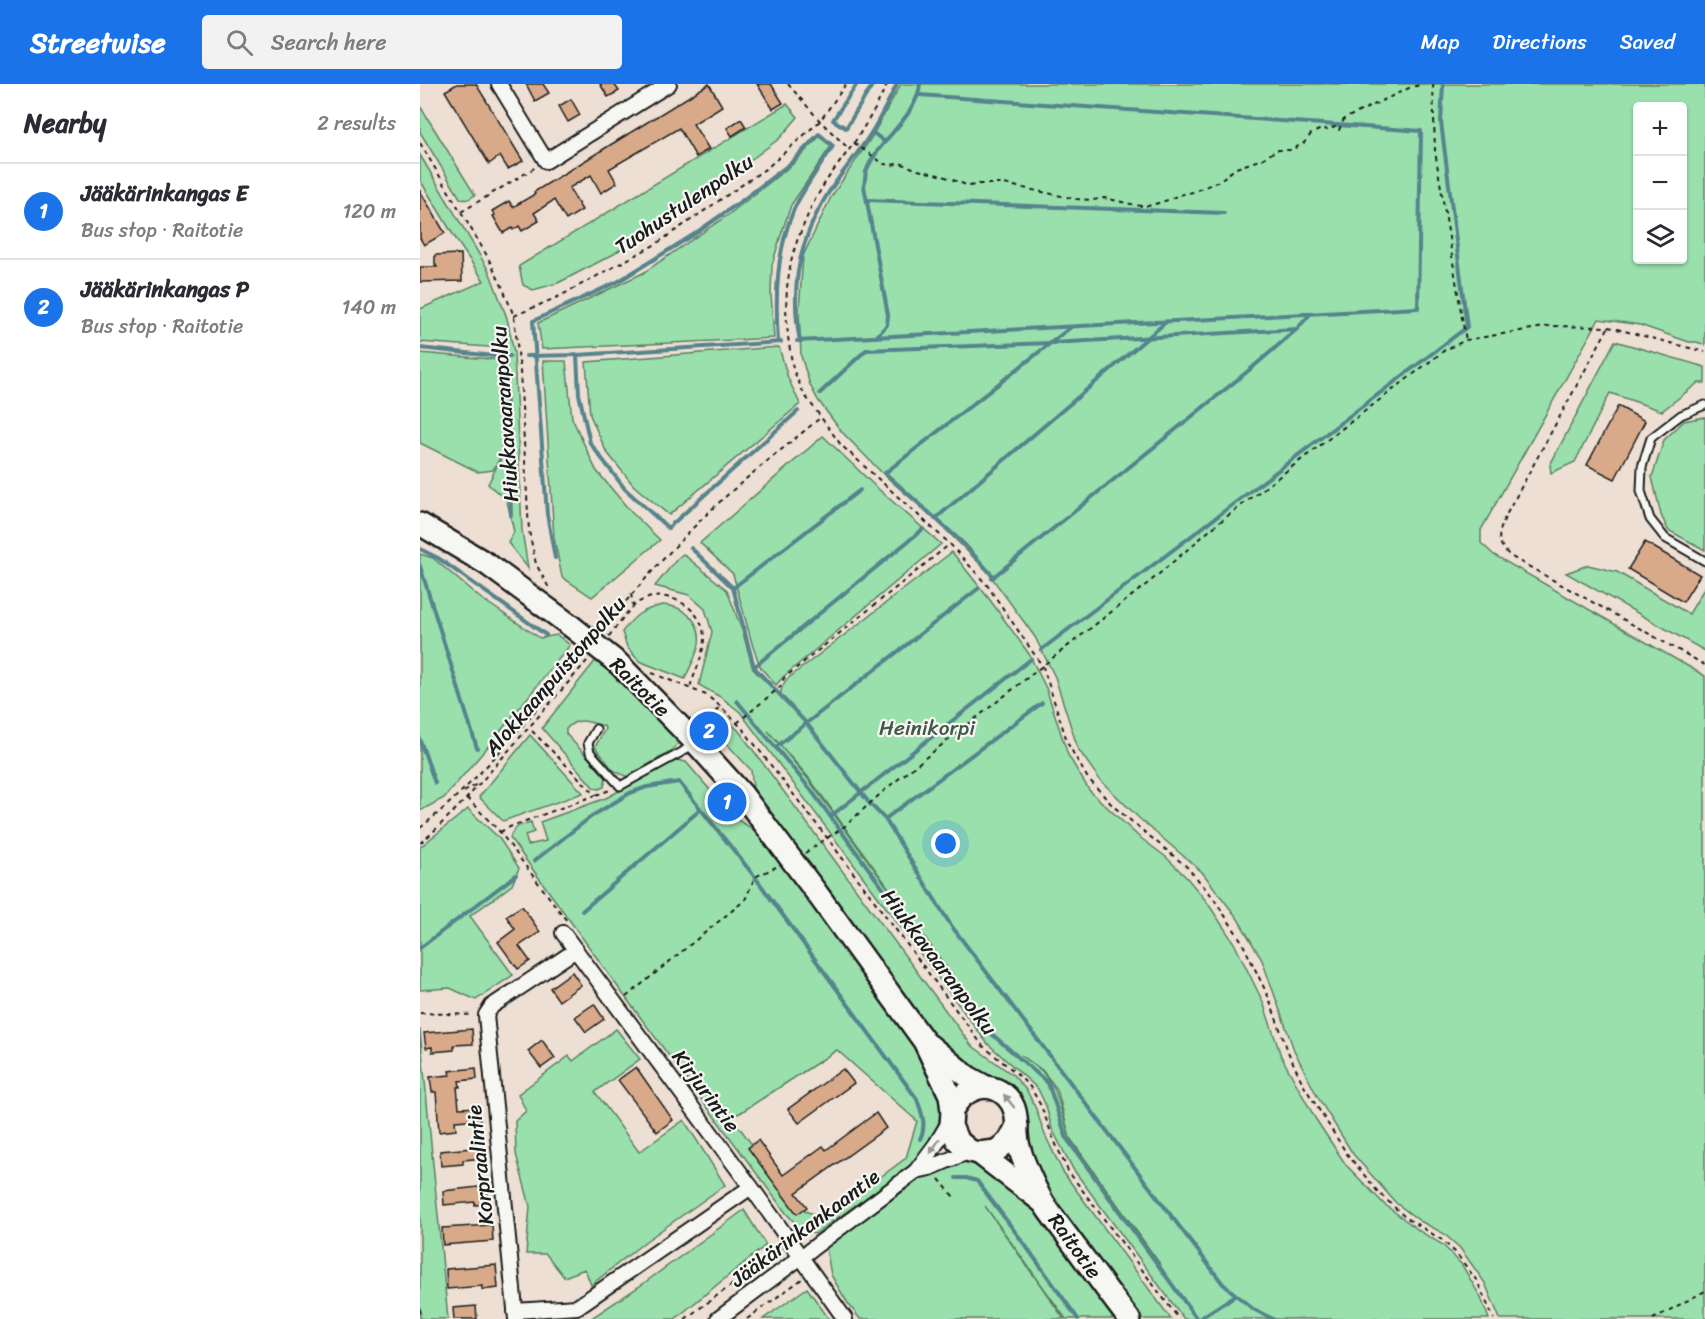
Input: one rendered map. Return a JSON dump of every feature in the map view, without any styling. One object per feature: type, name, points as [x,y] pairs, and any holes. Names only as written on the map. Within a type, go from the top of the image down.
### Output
[{"type":"main road","name":"Raitotie","points":[[420,524],[487,564],[571,626],[619,664],[699,734],[924,1041],[950,1095],[953,1133],[957,1140],[1044,1203]]},
{"type":"main road","name":"Raitotie","points":[[924,1041],[968,1077],[986,1087],[1000,1091],[1011,1101],[1015,1109],[1019,1148],[1044,1203],[1129,1319]]},
{"type":"main road","points":[[951,1115],[959,1098],[965,1093],[986,1087]]},
{"type":"main road","points":[[975,1152],[996,1151],[1003,1147],[1014,1134],[1017,1126]]},
{"type":"street","points":[[499,84],[546,161],[669,84]]},
{"type":"street","name":"Kirjurintie","points":[[563,933],[751,1187],[845,1319]]},
{"type":"street","points":[[486,1016],[492,1006],[576,950]]},
{"type":"street","name":"Korpraalintie","points":[[486,1016],[515,1315],[577,1307],[751,1187]]},
{"type":"street","name":"Jääkärinkankaantie","points":[[718,1319],[916,1171],[936,1144],[951,1115]]},
{"type":"street","name":"Jääkärinkankaantie","points":[[916,1171],[975,1152]]},
{"type":"lane","points":[[1705,405],[1681,414],[1651,438],[1642,467],[1641,491],[1650,519],[1665,538],[1705,561]]},
{"type":"lane","points":[[596,729],[588,743],[590,752],[620,786],[682,752],[699,734]]},
{"type":"path","points":[[788,84],[820,121],[849,149]]},
{"type":"path","name":"Tuohustulenpolku","points":[[514,316],[568,292],[656,244],[768,166],[820,121],[846,84]]},
{"type":"path","points":[[887,84],[854,143],[826,181],[804,222],[791,261],[786,309],[788,337],[793,369],[804,394],[841,445],[950,544],[987,585],[1043,667],[1068,744],[1087,777],[1113,806],[1187,867],[1212,896],[1241,940],[1268,996],[1289,1054],[1304,1086],[1347,1154],[1378,1192],[1405,1217],[1442,1240],[1456,1253],[1477,1281],[1494,1319]]},
{"type":"path","points":[[854,143],[884,164],[900,163],[969,186],[1004,184],[1076,198],[1093,200],[1104,198],[1145,207],[1219,181],[1236,168],[1262,159],[1277,150],[1291,150],[1304,143],[1311,134],[1323,128],[1327,130],[1335,127],[1339,130],[1343,120],[1409,88],[1423,84]]},
{"type":"path","points":[[1433,84],[1435,151],[1466,340]]},
{"type":"path","name":"Hiukkavaaranpolku","points":[[420,143],[497,275],[514,316],[520,371],[528,531],[536,564],[555,594]]},
{"type":"path","points":[[461,212],[546,161]]},
{"type":"path","points":[[838,831],[887,788],[1152,580],[1217,524],[1444,350],[1466,340],[1550,326],[1609,327],[1705,352]]},
{"type":"path","points":[[1609,327],[1505,517],[1498,535],[1499,545],[1510,556],[1705,666]]},
{"type":"path","points":[[603,629],[664,557],[712,509],[820,418]]},
{"type":"path","points":[[737,723],[780,687],[784,678],[950,544]]},
{"type":"path","points":[[631,594],[633,606]]},
{"type":"path","name":"Alokkaanpuistonpolku","points":[[609,636],[633,606],[642,600],[664,596],[688,606],[702,625],[704,636],[690,687]]},
{"type":"path","points":[[420,828],[484,771],[582,655]]},
{"type":"path","name":"Alokkaanpuistonpolku","points":[[420,843],[467,798],[587,661]]},
{"type":"path","name":"Hiukkavaaranpolku","points":[[645,670],[706,695],[737,723],[828,839],[983,1046],[1031,1088],[1041,1106],[1068,1171],[1179,1319]]},
{"type":"path","points":[[699,734],[720,706]]},
{"type":"path","points":[[528,728],[596,795]]},
{"type":"path","points":[[461,793],[481,782]]},
{"type":"path","points":[[500,832],[620,786]]},
{"type":"path","points":[[467,798],[513,849]]},
{"type":"path","points":[[624,998],[745,900],[755,877],[769,870]]},
{"type":"path","points":[[420,1013],[486,1016]]},
{"type":"path","points":[[685,1319],[790,1242]]},
{"type":"path","points":[[747,1319],[812,1272]]},
{"type":"path","points":[[1653,1319],[1705,1291]]},
{"type":"path","points":[[420,1309],[422,1319]]},
{"type":"green space","points":[[901,84],[1705,84],[1705,345],[1689,342],[1640,325],[1599,319],[1481,530],[1481,543],[1494,555],[1705,676],[1705,1319],[1500,1319],[1485,1283],[1460,1248],[1443,1233],[1420,1221],[1396,1203],[1353,1154],[1317,1096],[1294,1050],[1262,960],[1238,919],[1202,872],[1140,819],[1100,780],[1078,749],[1055,677],[1035,637],[987,571],[939,523],[883,474],[841,431],[818,400],[810,385],[801,356],[799,310],[803,256],[831,197],[871,138]]},
{"type":"green space","points":[[787,104],[798,117],[780,138],[612,255],[558,283],[533,290],[523,285],[519,266]]},
{"type":"green space","points":[[420,106],[475,195],[471,198],[460,198],[420,132]]},
{"type":"green space","points":[[819,137],[831,146],[791,205],[772,265],[774,338],[542,349],[538,323],[643,273],[728,215],[793,164]]},
{"type":"green space","points":[[420,155],[489,271],[507,318],[514,353],[522,530],[528,568],[508,543],[514,532],[507,501],[488,484],[503,454],[503,348],[501,338],[502,348],[420,342],[420,309],[484,281],[420,180]]},
{"type":"green space","points":[[1615,341],[1705,367],[1705,383],[1698,383],[1662,411],[1610,393],[1575,462],[1551,473],[1550,465]]},
{"type":"green space","points":[[779,347],[788,378],[800,404],[669,515],[634,486],[606,451],[590,415],[586,362]]},
{"type":"green space","points":[[420,353],[501,360],[502,454],[493,470],[478,472],[420,443]]},
{"type":"green space","points":[[543,361],[566,361],[572,418],[596,470],[631,512],[660,540],[592,597],[562,577],[554,538]]},
{"type":"green space","points":[[1705,417],[1705,550],[1668,530],[1661,515],[1652,477],[1664,440],[1684,421]]},
{"type":"green space","points":[[823,436],[876,487],[941,544],[776,685],[761,668],[733,574],[700,543]]},
{"type":"green space","name":"Heinikorpi","points":[[952,552],[1029,654],[1046,688],[1068,755],[1089,790],[1187,878],[1207,902],[1234,943],[1263,1002],[1281,1056],[1315,1118],[1346,1165],[1384,1204],[1421,1232],[1443,1245],[1462,1265],[1481,1298],[1489,1319],[1184,1319],[1073,1169],[1052,1129],[1046,1106],[1038,1089],[987,1043],[740,712],[699,685],[712,632],[705,609],[689,595],[655,586],[677,559],[683,554],[727,590],[753,669],[780,696],[786,680]],"holes":[[[768,731],[809,778],[957,982],[808,779]],[[1021,1055],[1042,1070],[1057,1089],[1070,1138],[1160,1264],[1070,1139],[1055,1090],[1042,1071]]]},
{"type":"green space","points":[[420,554],[433,558],[479,597],[540,638],[557,635],[570,645],[444,798],[420,811]]},
{"type":"green space","points":[[1588,565],[1617,572],[1689,614],[1705,587],[1705,651],[1566,573]]},
{"type":"green space","points":[[662,605],[684,611],[697,628],[699,644],[685,679],[639,661],[627,647],[622,632],[639,614]]},
{"type":"green space","points":[[596,660],[677,737],[673,750],[627,777],[613,770],[595,747],[605,729],[604,726],[584,721],[570,725],[566,729],[566,734],[606,777],[604,787],[599,789],[594,788],[542,728]]},
{"type":"green space","points":[[721,714],[739,731],[971,1045],[1013,1075],[1027,1091],[1063,1172],[1171,1319],[1138,1319],[1056,1207],[1025,1145],[986,1082],[932,1038],[761,805],[753,788],[751,770],[713,729],[712,721]]},
{"type":"green space","points":[[530,735],[583,793],[503,821],[479,797]]},
{"type":"green space","points":[[677,760],[686,762],[734,818],[760,833],[927,1063],[939,1086],[944,1110],[930,1143],[910,1166],[815,1234],[802,1231],[786,1213],[510,838],[515,828],[531,822],[534,832],[525,835],[528,845],[546,841],[540,822],[606,798]],"holes":[[[837,1050],[917,1121],[906,1158],[825,1218],[799,1209],[731,1116],[740,1113]]]},
{"type":"green space","points":[[468,809],[499,838],[519,868],[512,885],[470,916],[513,975],[476,1000],[450,988],[420,990],[420,847]]},
{"type":"green space","points":[[616,1029],[640,1059],[595,1092],[639,1152],[684,1120],[725,1185],[646,1241],[591,1285],[585,1269],[564,1277],[546,1254],[526,1254],[530,1206],[516,1154],[515,1121],[526,1111],[518,1094],[569,1056],[573,1061]]},
{"type":"green space","points":[[420,1030],[448,1319],[420,1319]]},
{"type":"green space","points":[[969,1160],[980,1163],[1022,1194],[1055,1234],[1117,1319],[1066,1319],[985,1206],[1064,1319],[860,1319],[831,1275],[826,1247],[922,1178],[942,1167]]},
{"type":"green space","points":[[744,1210],[766,1245],[675,1319],[590,1319],[640,1286]]},
{"type":"green space","points":[[807,1288],[829,1319],[763,1319]]},
{"type":"building","points":[[457,84],[476,84],[523,161],[508,169],[500,156],[489,164],[445,91]]},
{"type":"building","points":[[526,84],[543,84],[549,93],[535,101]]},
{"type":"building","points":[[600,84],[614,84],[619,91],[608,97]]},
{"type":"building","points":[[709,84],[722,106],[693,124],[709,149],[696,157],[679,128],[609,169],[617,183],[601,193],[591,175],[569,188],[582,210],[566,220],[554,200],[534,213],[539,221],[522,231],[519,226],[503,233],[492,211],[509,201],[513,207]]},
{"type":"building","points":[[757,84],[771,84],[783,103],[773,109]]},
{"type":"building","points":[[571,99],[580,115],[568,122],[559,106]]},
{"type":"building","points":[[741,119],[746,127],[732,136],[727,128]]},
{"type":"building","points":[[420,191],[445,233],[424,245],[420,238]]},
{"type":"building","points":[[461,254],[462,281],[420,282],[420,267],[437,267],[435,255]]},
{"type":"building","points":[[1618,406],[1645,421],[1615,479],[1587,465]]},
{"type":"building","points":[[1645,542],[1700,575],[1683,602],[1628,569]]},
{"type":"building","points":[[522,906],[540,932],[519,946],[530,961],[518,969],[498,942],[515,929],[506,916]]},
{"type":"building","points":[[572,972],[581,985],[559,1001],[550,988]]},
{"type":"building","points":[[594,1004],[604,1019],[586,1032],[575,1017]]},
{"type":"building","points":[[472,1029],[473,1044],[454,1045],[454,1050],[432,1052],[432,1047],[426,1048],[424,1033]]},
{"type":"building","points":[[542,1040],[555,1058],[541,1068],[528,1051]]},
{"type":"building","points":[[636,1067],[673,1120],[657,1132],[618,1080]]},
{"type":"building","points":[[476,1068],[477,1079],[459,1081],[460,1087],[457,1087],[459,1108],[479,1107],[480,1119],[455,1121],[456,1130],[439,1132],[436,1092],[432,1092],[430,1077],[450,1075],[449,1071]]},
{"type":"building","points":[[843,1069],[854,1083],[799,1123],[788,1109]]},
{"type":"building","points":[[876,1113],[886,1128],[796,1193],[807,1207],[797,1214],[748,1148],[758,1140],[783,1175],[823,1146],[826,1150]]},
{"type":"building","points":[[483,1147],[484,1158],[463,1160],[463,1164],[441,1166],[440,1151]]},
{"type":"building","points":[[487,1186],[489,1204],[475,1205],[475,1202],[444,1205],[443,1191]]},
{"type":"building","points":[[492,1225],[493,1241],[443,1245],[442,1228]]},
{"type":"building","points":[[496,1265],[498,1288],[482,1290],[482,1286],[447,1289],[446,1269]]},
{"type":"building","points":[[476,1306],[477,1319],[454,1319],[453,1308]]},
{"type":"waterway","points":[[857,84],[833,120],[846,128],[873,84]]},
{"type":"waterway","points":[[800,341],[796,286],[798,268],[808,233],[824,200],[871,133],[897,84]]},
{"type":"waterway","points":[[877,336],[887,325],[888,315],[864,186],[866,174],[871,160],[912,108],[920,84]]},
{"type":"waterway","points":[[1041,650],[1467,327],[1441,122],[1443,84]]},
{"type":"waterway","points":[[797,341],[1418,308],[1421,131],[919,95]]},
{"type":"waterway","points":[[872,132],[885,142]]},
{"type":"waterway","points":[[555,558],[547,514],[533,321],[619,281],[693,235],[792,162],[819,134],[833,146],[802,193],[783,242],[778,275],[778,342]]},
{"type":"waterway","points":[[867,200],[1224,213]]},
{"type":"waterway","points":[[992,578],[1253,367],[1297,329],[1311,313]]},
{"type":"waterway","points":[[935,519],[1166,322]]},
{"type":"waterway","points":[[994,577],[964,544],[885,473],[1071,327]]},
{"type":"waterway","points":[[820,393],[866,350],[1052,343],[1297,329]]},
{"type":"waterway","points":[[526,356],[781,342]]},
{"type":"waterway","points":[[420,348],[510,356]]},
{"type":"waterway","points":[[577,355],[579,394],[590,443],[625,489],[668,528],[798,411]]},
{"type":"waterway","points":[[505,356],[511,515]]},
{"type":"waterway","points":[[733,588],[860,490]]},
{"type":"waterway","points":[[754,667],[923,529]]},
{"type":"waterway","points":[[691,548],[733,588],[754,667],[807,724],[870,804],[885,819],[950,924],[1223,1284],[1253,1309],[1273,1319]]},
{"type":"waterway","points":[[420,549],[438,558],[546,635]]},
{"type":"waterway","points":[[420,566],[477,748]]},
{"type":"waterway","points":[[776,747],[979,588]]},
{"type":"waterway","points":[[831,816],[1031,659]]},
{"type":"waterway","points":[[737,701],[811,790],[986,1029],[1048,1083],[1067,1139],[1197,1319]]},
{"type":"waterway","points":[[885,819],[1042,703]]},
{"type":"waterway","points":[[420,740],[435,783]]},
{"type":"waterway","points":[[534,861],[592,816],[630,793],[647,787],[679,782],[755,877],[917,1099],[923,1124],[920,1139]]},
{"type":"waterway","points":[[582,911],[700,810]]},
{"type":"waterway","points":[[420,948],[516,875]]},
{"type":"waterway","points":[[956,1178],[977,1181],[1078,1319]]},
{"type":"waterway","points":[[1199,1319],[1236,1295]]},
{"type":"place","name":"Jääkärinkangas P","points":[[709,731]]},
{"type":"place","name":"Jääkärinkangas E","points":[[727,802]]}]
